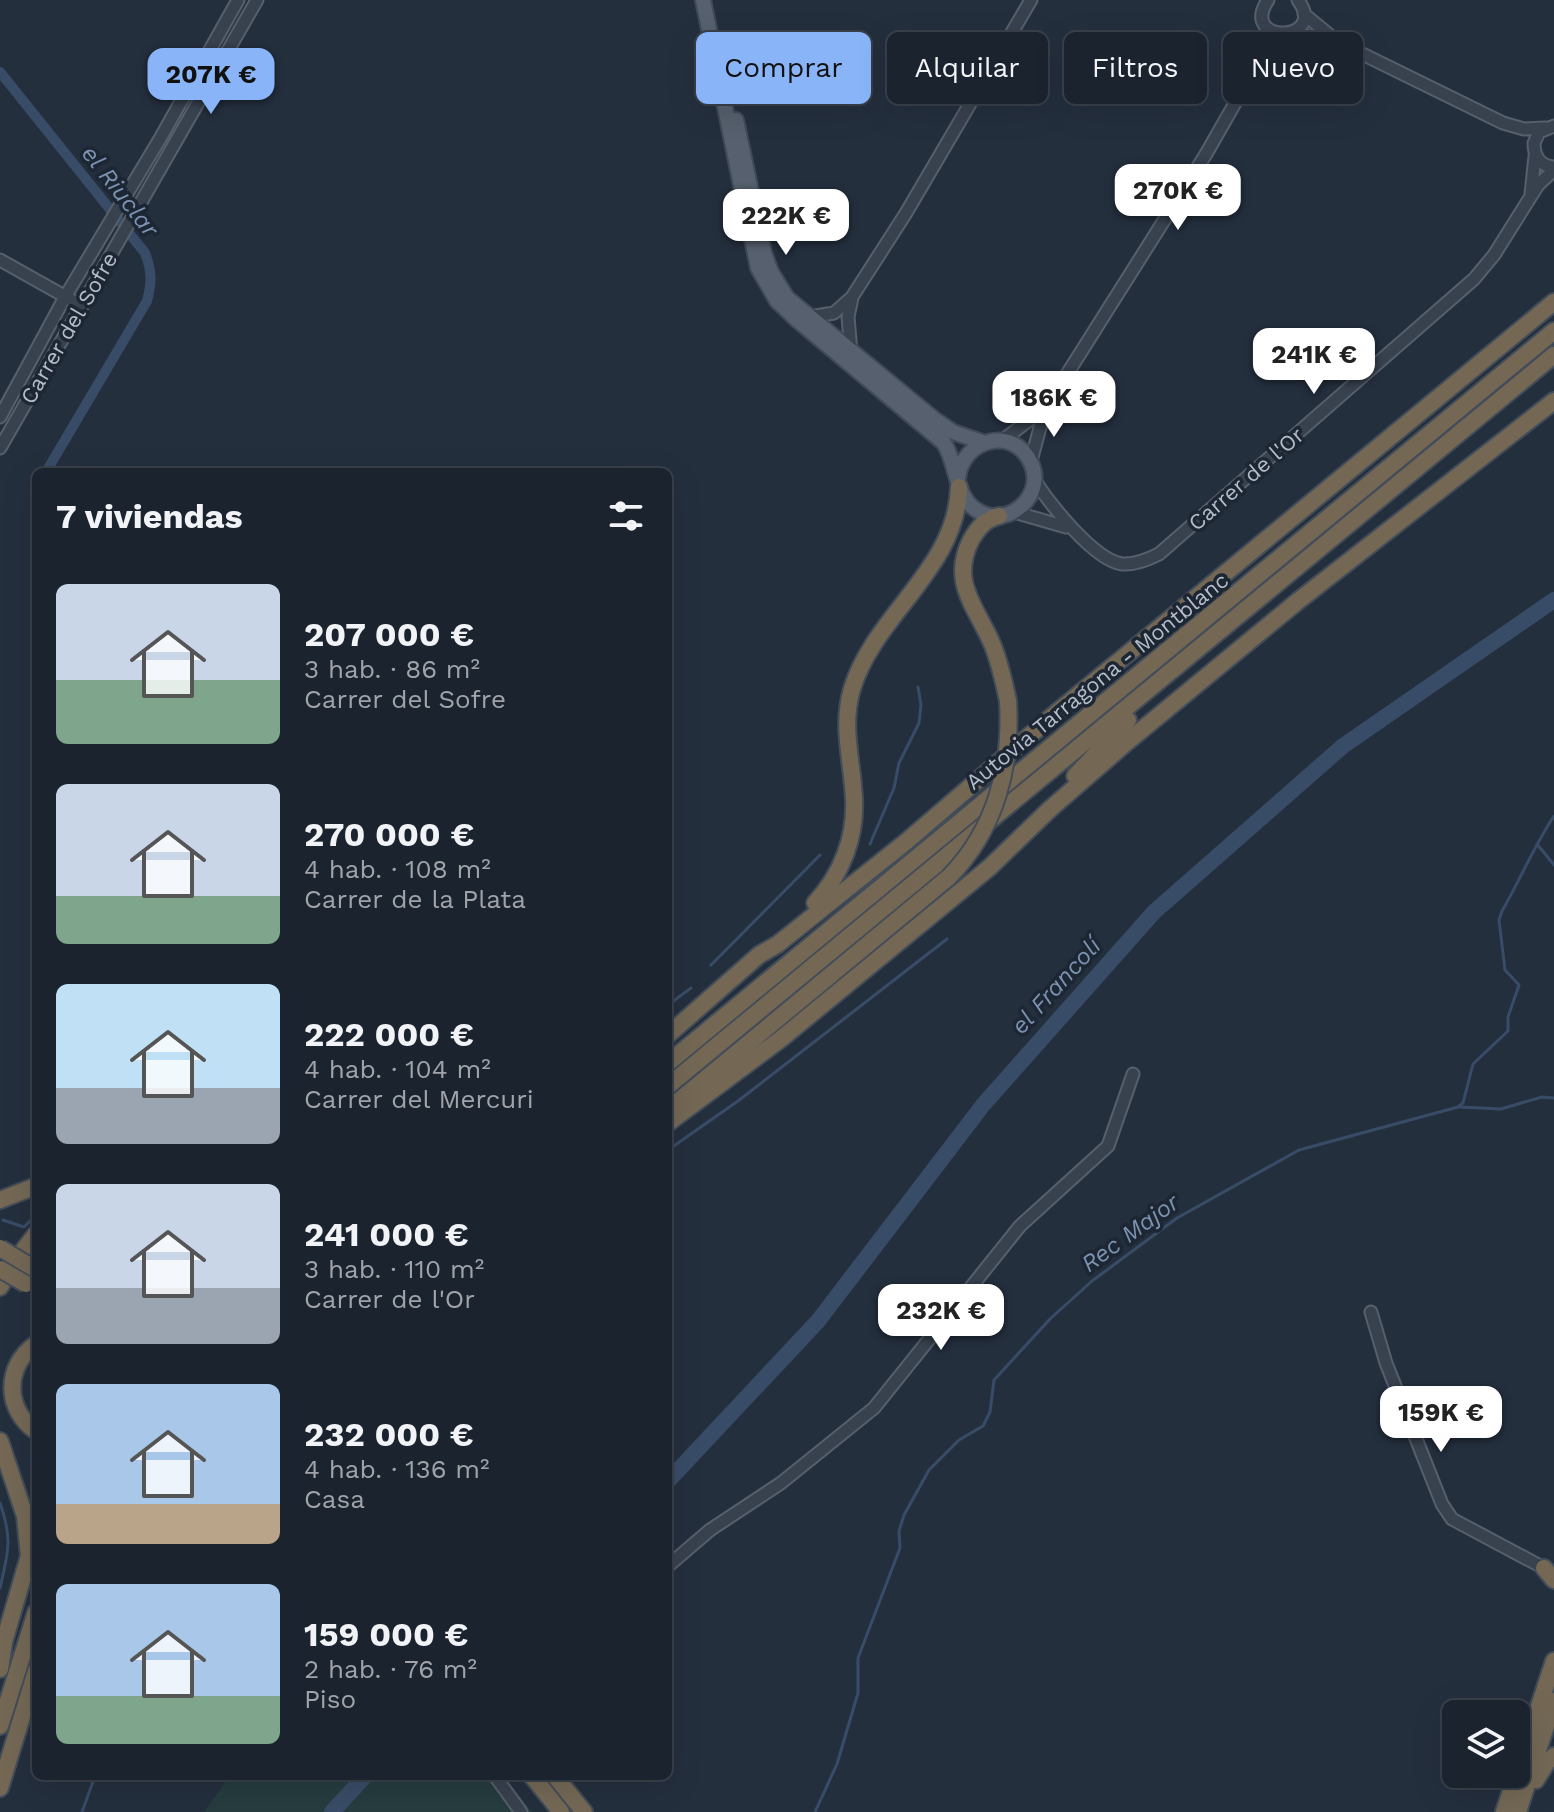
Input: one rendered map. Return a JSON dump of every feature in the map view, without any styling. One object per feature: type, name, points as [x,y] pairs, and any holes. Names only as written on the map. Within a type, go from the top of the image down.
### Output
[{"type":"highway","points":[[759,955],[778,944],[907,841],[1024,740],[1554,302]]},
{"type":"highway","name":"Autovia Tarragona - Montblanc","points":[[672,1060],[1554,331]]},
{"type":"highway","name":"Autovia Tarragona - Montblanc","points":[[672,1083],[1554,355]]},
{"type":"highway","points":[[672,1116],[763,1052],[840,990],[990,867],[1050,809],[1298,601],[1554,401]]},
{"type":"highway","points":[[1201,596],[1372,474],[1392,464]]},
{"type":"highway","points":[[672,1031],[819,899],[846,856],[854,809],[846,732],[851,692],[870,651],[951,533],[958,507],[959,483]]},
{"type":"highway","points":[[672,1116],[949,877],[979,839],[999,796],[1009,746],[1008,701],[998,659],[967,598],[964,562],[972,538],[987,520],[1007,514]]},
{"type":"highway","points":[[1050,809],[1151,690]]},
{"type":"highway","points":[[795,957],[806,941],[889,863],[907,841]]},
{"type":"highway","points":[[0,1200],[32,1188]]},
{"type":"highway","points":[[0,1287],[32,1239]]},
{"type":"highway","points":[[0,1248],[32,1267]]},
{"type":"highway","points":[[0,1269],[31,1287]]},
{"type":"highway","points":[[32,1348],[17,1364],[12,1397],[19,1416],[32,1427]]},
{"type":"highway","points":[[0,1441],[25,1516],[29,1556],[4,1642],[0,1669]]},
{"type":"highway","points":[[0,1451],[14,1484]]},
{"type":"highway","points":[[0,1680],[32,1574]]},
{"type":"highway","points":[[0,1726],[32,1625]]},
{"type":"highway","points":[[1504,1812],[1554,1661]]},
{"type":"highway","points":[[0,1790],[32,1684]]},
{"type":"highway","points":[[0,1790],[32,1708]]},
{"type":"highway","points":[[1521,1812],[1553,1709]]},
{"type":"highway","points":[[1521,1812],[1540,1771],[1554,1756]]},
{"type":"highway","points":[[535,1780],[561,1812]]},
{"type":"highway","points":[[558,1780],[584,1812]]},
{"type":"main road","points":[[703,0],[751,240],[765,282],[777,301],[796,319],[933,433],[951,456],[966,502],[974,509],[1007,514],[1028,500],[1035,481],[1031,461],[1022,449],[1003,440],[982,442],[953,432],[851,353],[796,307],[780,288],[764,253],[713,0]]},
{"type":"main road","points":[[959,483],[960,465],[966,455],[982,442]]},
{"type":"street","name":"Carrer del Sofre","points":[[0,417],[65,297],[238,0]]},
{"type":"street","name":"Carrer del Sofre","points":[[0,448],[257,0]]},
{"type":"street","points":[[809,317],[834,313],[852,297],[906,213],[1031,0]]},
{"type":"street","points":[[1298,0],[1304,14],[1326,32]]},
{"type":"street","points":[[1263,2],[1264,23],[1274,32]]},
{"type":"street","points":[[1292,32],[1300,26],[1304,14]]},
{"type":"street","points":[[1363,54],[1503,123],[1524,129],[1551,126]]},
{"type":"street","points":[[1031,461],[1045,409],[1235,104]]},
{"type":"street","points":[[1503,123],[1521,137],[1542,163],[1554,168]]},
{"type":"street","name":"Carrer de l'Or","points":[[1531,195],[1536,137],[1551,126]]},
{"type":"street","name":"Carrer de l'Or","points":[[1035,481],[1073,531],[1112,560],[1122,564],[1142,562],[1159,554],[1474,279],[1494,255],[1531,195],[1554,168]]},
{"type":"street","points":[[0,260],[82,306]]},
{"type":"street","points":[[851,353],[848,317],[852,297]]},
{"type":"street","points":[[1003,440],[1045,409]]},
{"type":"street","name":"Carrer de l'Or","points":[[1007,514],[1052,521],[1073,531]]},
{"type":"street","points":[[672,1563],[710,1530],[781,1483],[874,1408],[1020,1226],[1108,1146],[1133,1074]]},
{"type":"street","points":[[1371,1312],[1386,1363],[1442,1504],[1452,1519],[1551,1572]]},
{"type":"street","points":[[498,1780],[521,1812]]},
{"type":"green space","points":[[226,1780],[507,1780],[532,1812],[204,1812]]},
{"type":"waterway","name":"el Riuclar","points":[[0,72],[145,253],[150,271],[147,301],[48,468]]},
{"type":"waterway","name":"el Francolí","points":[[672,1477],[818,1321],[983,1105],[1154,912],[1343,746],[1554,600]]},
{"type":"waterway","points":[[870,844],[894,788],[899,763],[919,723],[921,705],[918,687]]},
{"type":"waterway","name":"Rec Major","points":[[815,1812],[837,1764],[858,1693],[858,1658],[900,1548],[899,1531],[904,1515],[929,1470],[959,1440],[983,1426],[990,1412],[994,1380],[1050,1319],[1092,1281],[1177,1218],[1299,1150],[1458,1107],[1463,1103],[1473,1064],[1508,1031],[1508,1017],[1519,985],[1505,970],[1499,920],[1554,816]]},
{"type":"waterway","points":[[1537,844],[1554,865]]},
{"type":"waterway","points":[[711,965],[820,855]]},
{"type":"waterway","points":[[672,1147],[738,1101],[947,939]]},
{"type":"waterway","points":[[672,1002],[691,988]]},
{"type":"waterway","points":[[1459,1107],[1501,1109],[1542,1097],[1554,1098]]},
{"type":"waterway","points":[[3,1220],[24,1227],[32,1219]]},
{"type":"waterway","points":[[0,1503],[7,1527],[8,1546],[0,1588]]},
{"type":"waterway","points":[[82,1812],[94,1780]]},
{"type":"waterway","name":"el Francolí","points":[[332,1812],[361,1780]]}]
